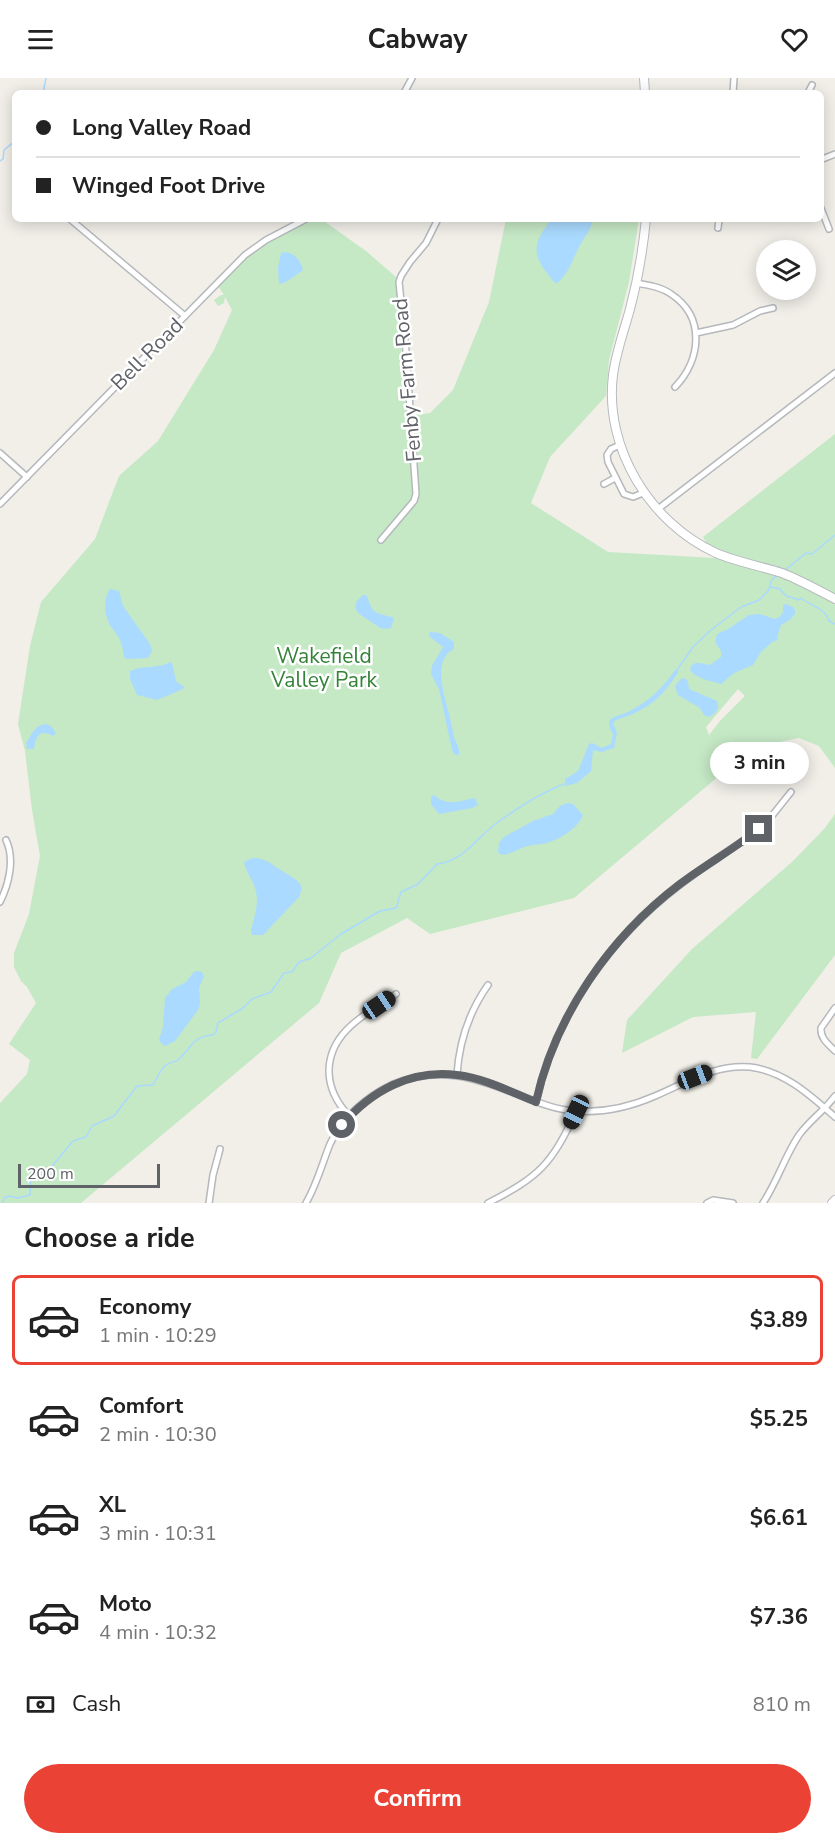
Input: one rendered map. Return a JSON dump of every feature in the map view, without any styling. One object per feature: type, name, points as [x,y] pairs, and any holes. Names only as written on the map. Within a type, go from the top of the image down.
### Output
[{"type":"street","points":[[810,90],[812,85]]},
{"type":"street","points":[[824,216],[829,229]]},
{"type":"street","points":[[74,222],[185,316]]},
{"type":"street","name":"Bell Road","points":[[0,504],[231,268],[257,246],[301,222]]},
{"type":"street","name":"Fenby Farm Road","points":[[381,540],[414,501],[416,494],[399,282],[410,262],[426,243],[436,222]]},
{"type":"street","points":[[646,222],[636,283],[615,360],[613,378],[614,412],[620,445],[643,493],[678,528],[715,552],[781,573],[835,599]]},
{"type":"street","points":[[718,228],[719,222]]},
{"type":"street","points":[[636,283],[665,291],[677,298],[690,316],[696,333],[696,347],[693,360],[682,380],[675,387]]},
{"type":"street","points":[[696,333],[733,325],[760,311],[773,308]]},
{"type":"street","points":[[658,509],[835,373]]},
{"type":"street","points":[[620,445],[611,449],[607,455],[615,478],[622,492],[627,496],[643,493]]},
{"type":"street","points":[[0,453],[27,477]]},
{"type":"street","points":[[604,484],[615,478]]},
{"type":"street","points":[[536,1102],[540,1083],[570,1014],[595,972],[613,948],[640,918],[666,895],[759,829],[791,792]]},
{"type":"street","points":[[0,902],[10,867],[10,851],[6,840]]},
{"type":"street","points":[[457,1075],[462,1038],[479,999],[488,986]]},
{"type":"street","points":[[349,1116],[332,1091],[329,1073],[332,1052],[349,1027],[396,994]]},
{"type":"street","points":[[835,1008],[820,1031],[822,1037],[835,1051]]},
{"type":"street","points":[[306,1203],[315,1187],[333,1138],[349,1116],[372,1096],[398,1082],[420,1076],[457,1075],[484,1082],[536,1102],[576,1112],[611,1110],[633,1105],[709,1072],[734,1067],[752,1068],[785,1079],[803,1090],[835,1117]]},
{"type":"street","points":[[763,1203],[798,1136],[818,1113],[826,1109],[835,1096]]},
{"type":"street","points":[[488,1203],[524,1183],[544,1167],[558,1149],[576,1112]]},
{"type":"street","points":[[209,1203],[220,1149]]},
{"type":"street","points":[[707,1203],[713,1200],[733,1203]]},
{"type":"green space","name":"Wakefield Valley Park","points":[[306,222],[325,222],[366,251],[396,277],[409,416],[430,413],[453,390],[489,302],[505,222],[639,222],[629,282],[609,360],[606,396],[550,457],[531,503],[608,552],[715,558],[703,537],[835,434],[835,768],[819,746],[799,738],[769,744],[754,753],[736,757],[720,771],[720,775],[574,898],[430,934],[407,918],[341,953],[319,1003],[81,1203],[0,1203],[0,1103],[27,1074],[30,1060],[9,1044],[36,1003],[14,967],[14,953],[29,914],[40,856],[25,751],[18,724],[30,646],[41,602],[95,539],[119,476],[158,441],[214,350],[232,310],[225,297],[224,303],[218,306],[214,300],[224,295],[218,286],[249,255],[267,242]],"holes":[[[738,689],[745,696],[709,735],[706,727]]]},
{"type":"green space","points":[[835,814],[835,955],[757,1059],[751,1058],[756,1012],[693,1017],[622,1053],[627,1020],[692,949],[792,862],[825,828]]},
{"type":"water","points":[[550,222],[592,222],[568,270],[557,283],[538,259],[537,245]]},
{"type":"water","points":[[284,252],[296,258],[303,270],[288,281],[279,284],[278,268],[281,253]]},
{"type":"water","points":[[110,589],[119,591],[123,606],[150,644],[152,651],[148,658],[126,659],[124,657],[120,640],[109,623],[106,613],[105,604]]},
{"type":"water","points":[[363,595],[366,595],[375,612],[394,618],[391,628],[379,627],[357,611],[356,604]]},
{"type":"water","points":[[785,604],[794,609],[794,614],[781,625],[778,640],[772,642],[761,652],[753,665],[734,673],[721,684],[700,678],[690,670],[695,663],[710,665],[721,657],[721,651],[715,642],[717,634],[749,615],[759,614],[775,619],[780,617]]},
{"type":"water","points":[[430,632],[440,633],[454,642],[454,649],[443,661],[441,679],[459,755],[454,754],[452,750],[439,689],[431,674],[432,666],[443,647],[429,636]]},
{"type":"water","points":[[170,662],[176,681],[184,687],[183,689],[157,700],[137,695],[130,679],[130,671],[161,666]]},
{"type":"water","points":[[675,670],[679,671],[653,702],[613,723],[617,733],[614,748],[601,752],[593,750],[591,771],[577,783],[565,786],[565,779],[578,771],[589,744],[592,743],[602,748],[611,744],[613,734],[609,721],[643,703],[666,683]]},
{"type":"water","points":[[682,678],[688,682],[689,689],[717,701],[716,712],[709,717],[704,715],[700,708],[678,695],[675,686]]},
{"type":"water","points":[[46,724],[51,726],[56,733],[53,736],[42,733],[36,740],[34,749],[27,749],[26,743],[34,731]]},
{"type":"water","points":[[434,795],[449,802],[475,798],[478,805],[439,814],[431,804],[431,797]]},
{"type":"water","points":[[573,804],[583,815],[566,834],[548,843],[530,845],[502,855],[498,852],[499,843],[504,837],[533,821],[553,814],[560,806]]},
{"type":"water","points":[[252,858],[271,863],[295,879],[301,888],[299,897],[263,935],[252,935],[251,930],[257,906],[257,895],[244,862]]},
{"type":"water","points":[[197,971],[202,972],[204,976],[199,988],[198,1010],[175,1041],[165,1046],[159,1040],[163,1027],[165,998],[172,989],[186,982]]},
{"type":"waterway","points":[[44,90],[46,78]]},
{"type":"waterway","points":[[0,161],[3,159],[4,150],[12,143]]},
{"type":"waterway","points":[[784,571],[806,553],[812,554],[835,535]]},
{"type":"waterway","points":[[677,670],[692,648],[711,630],[741,607],[759,600],[768,591],[772,579],[777,576]]},
{"type":"waterway","points":[[771,587],[780,589],[788,597],[798,600],[801,598],[821,610],[829,621],[835,624]]},
{"type":"waterway","points":[[3,1203],[4,1198],[9,1196],[18,1198],[30,1195],[31,1174],[39,1177],[48,1171],[73,1141],[86,1137],[92,1126],[114,1116],[137,1086],[153,1085],[166,1065],[179,1059],[201,1037],[213,1035],[218,1023],[243,1008],[252,999],[271,992],[284,973],[292,972],[299,962],[311,958],[341,934],[380,911],[396,908],[401,892],[418,884],[437,864],[455,859],[514,811],[564,784]]},
{"type":"route","points":[[342,1125],[358,1107],[372,1096],[390,1086],[420,1076],[445,1074],[471,1078],[536,1102],[540,1083],[563,1027],[586,986],[613,948],[640,918],[666,895],[759,829]]}]
